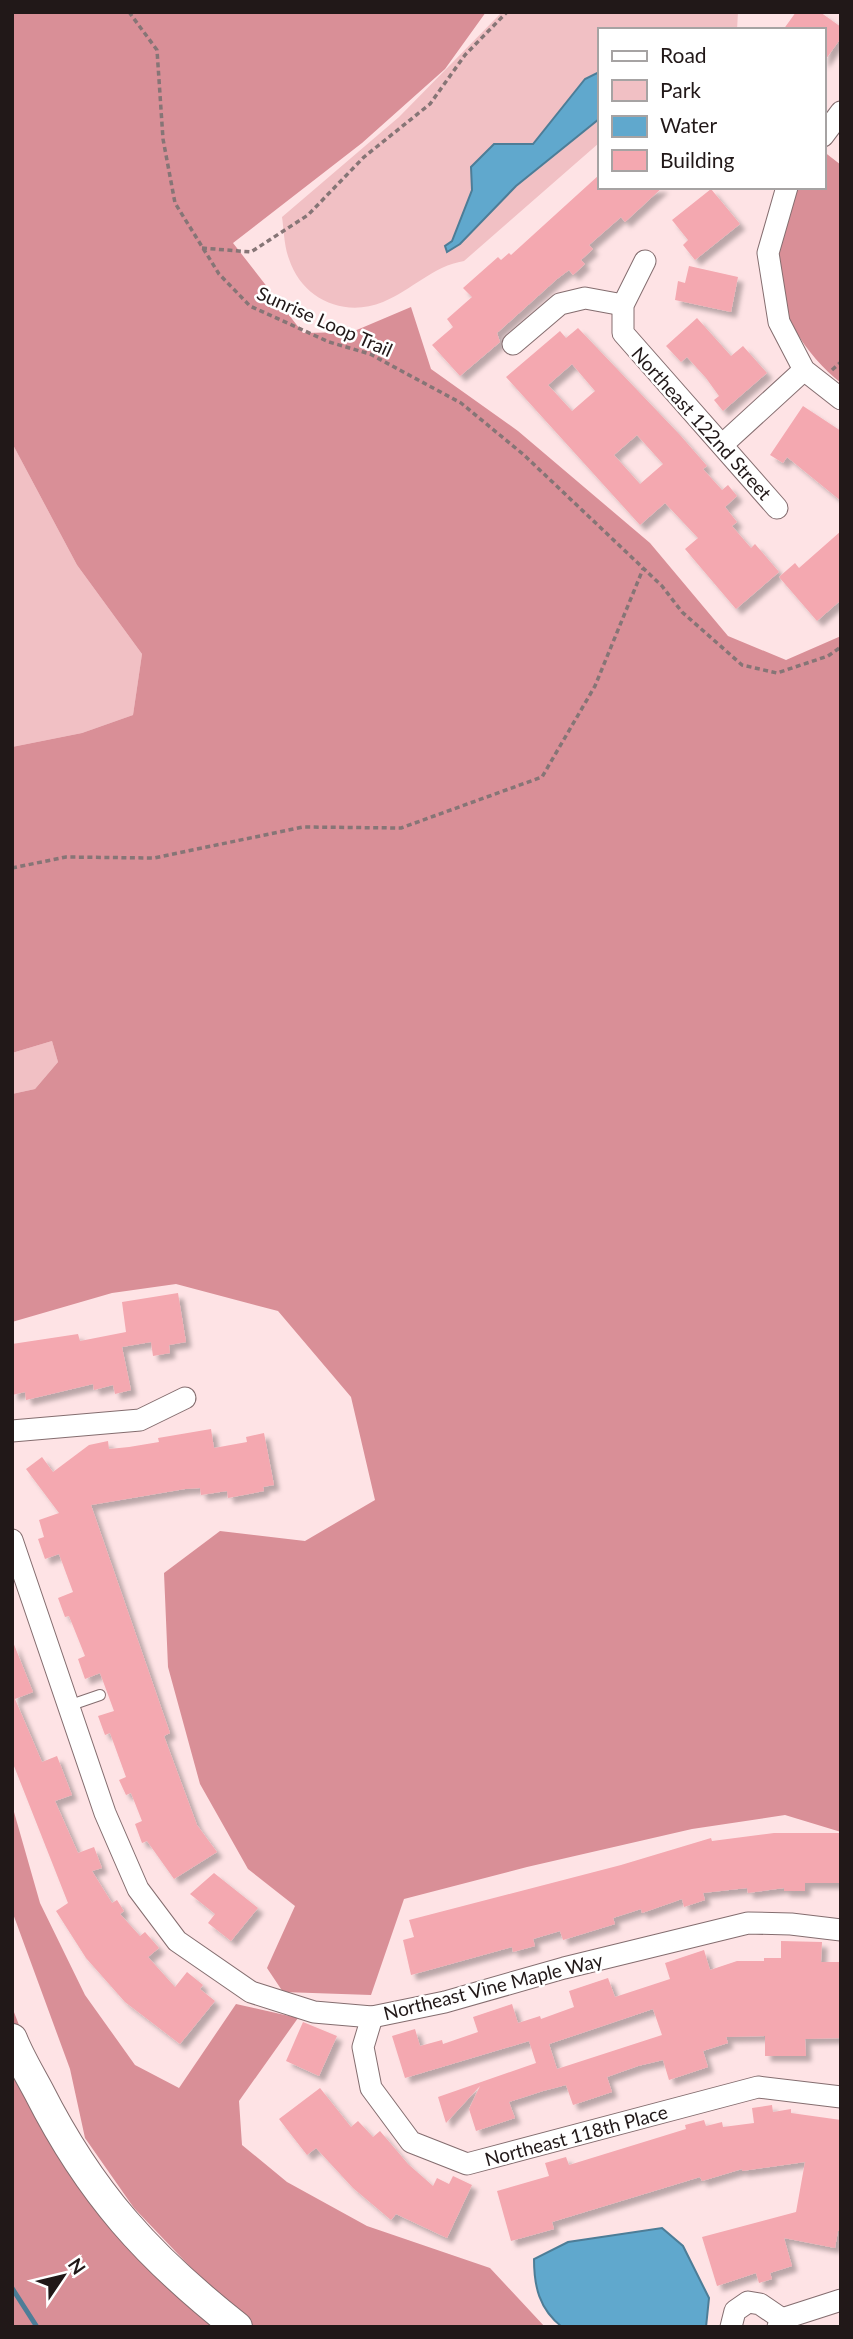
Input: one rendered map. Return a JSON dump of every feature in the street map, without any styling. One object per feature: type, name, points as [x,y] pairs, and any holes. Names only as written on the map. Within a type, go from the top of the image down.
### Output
[{"type":"main road","points":[[12,2039],[64,2141],[98,2192],[140,2242],[184,2285],[237,2327]]},
{"type":"street","points":[[825,133],[841,112]]},
{"type":"street","points":[[786,189],[768,253],[779,322],[804,370],[841,400]]},
{"type":"street","points":[[513,344],[560,304],[584,298],[623,304],[645,261]]},
{"type":"street","name":"Northeast 122nd Street","points":[[623,304],[623,333],[777,508]]},
{"type":"street","points":[[722,445],[804,370]]},
{"type":"street","points":[[12,1431],[140,1420],[185,1398]]},
{"type":"street","name":"Northeast Vine Maple Way","points":[[12,1540],[105,1813],[138,1889],[177,1941],[251,1992],[314,2012],[372,2017],[445,2002],[564,1968],[748,1923],[791,1924],[841,1930]]},
{"type":"street","name":"Northeast 118th Place","points":[[372,2017],[363,2047],[371,2088],[411,2142],[467,2164],[758,2087],[841,2097]]},
{"type":"street","points":[[731,2327],[735,2311],[748,2302],[760,2304],[780,2323],[841,2300]]},
{"type":"lane","points":[[68,1706],[100,1695]]},
{"type":"path","name":"Sunrise Loop Trail","points":[[129,12],[157,50],[163,139],[175,203],[219,274],[250,306],[329,342],[370,354],[461,403],[523,455],[643,569],[682,612],[742,665],[777,673],[828,656],[841,647]]},
{"type":"path","points":[[202,248],[251,252],[308,215],[364,158],[430,104],[466,55],[507,12]]},
{"type":"path","points":[[12,868],[66,857],[154,858],[303,827],[401,828],[542,777],[595,686],[643,569]]},
{"type":"green space","points":[[502,12],[738,12],[737,28],[598,28],[598,144],[464,261],[432,273],[383,302],[354,308],[326,302],[304,285],[295,273],[285,243],[282,217],[399,117]]},
{"type":"green space","points":[[12,443],[77,565],[142,654],[133,715],[82,733],[12,747]]},
{"type":"green space","points":[[52,1041],[58,1062],[35,1089],[12,1094],[12,1053]]},
{"type":"shaded area","points":[[12,12],[486,12],[445,69],[362,143],[233,243],[303,333],[352,332],[411,307],[431,369],[518,431],[650,543],[728,636],[786,660],[841,636],[841,1832],[785,1815],[692,1829],[404,1899],[371,1995],[283,1992],[267,1968],[295,1906],[248,1869],[200,1784],[168,1667],[164,1573],[220,1531],[305,1541],[375,1500],[351,1397],[278,1311],[176,1284],[112,1293],[12,1322],[12,1094],[35,1089],[58,1062],[52,1041],[12,1053],[12,747],[82,733],[133,715],[142,654],[77,565],[12,443]]},
{"type":"shaded area","points":[[825,153],[841,165],[841,383],[826,370],[800,338],[782,300],[776,260],[782,226],[796,189],[825,189]]},
{"type":"shaded area","points":[[12,1805],[40,1903],[85,1995],[135,2065],[179,2088],[236,2004],[298,2018],[239,2101],[242,2145],[287,2182],[367,2226],[490,2268],[545,2327],[249,2327],[240,2319],[134,2208],[85,2138],[70,2069],[12,1911]]},
{"type":"shaded area","points":[[12,2007],[64,2141],[237,2327],[12,2327]]},
{"type":"water","points":[[598,72],[598,120],[516,186],[460,244],[447,252],[445,246],[452,241],[472,190],[471,167],[494,144],[533,144],[585,79]]},
{"type":"water","points":[[662,2228],[683,2246],[709,2298],[706,2327],[562,2327],[548,2313],[539,2296],[534,2259],[568,2242]]},
{"type":"building","points":[[796,12],[820,12],[841,27],[841,38],[825,60],[825,28],[784,28]]},
{"type":"building","points":[[598,176],[598,189],[661,189],[625,222],[621,217],[589,245],[593,249],[581,260],[585,264],[573,275],[569,270],[557,279],[497,333],[500,342],[460,376],[432,345],[453,327],[447,319],[472,297],[463,288],[498,257],[501,260],[509,253],[511,255]]},
{"type":"building","points":[[711,189],[740,224],[695,260],[683,245],[688,240],[672,220]]},
{"type":"building","points":[[689,266],[738,277],[731,312],[675,300],[678,281],[685,283]]},
{"type":"building","points":[[697,318],[731,356],[743,346],[767,373],[723,411],[714,400],[719,396],[706,378],[687,357],[681,362],[666,346]]},
{"type":"building","points":[[578,328],[680,435],[707,466],[703,469],[722,490],[728,485],[737,496],[725,507],[737,522],[732,526],[751,548],[755,544],[779,572],[736,609],[685,549],[698,538],[665,503],[640,525],[506,377],[560,331],[566,338]],"holes":[[[572,364],[595,391],[572,411],[548,385]],[[637,435],[663,464],[640,484],[614,455]]]},
{"type":"building","points":[[803,406],[841,431],[841,501],[787,457],[783,463],[770,455]]},
{"type":"building","points":[[841,531],[841,600],[817,621],[779,577],[795,563],[799,568]]},
{"type":"building","points":[[178,1293],[186,1342],[169,1345],[170,1353],[153,1356],[151,1342],[122,1347],[131,1390],[115,1394],[113,1385],[94,1390],[93,1384],[26,1400],[25,1392],[12,1395],[12,1344],[78,1334],[80,1341],[126,1332],[122,1302]]},
{"type":"building","points":[[211,1429],[214,1448],[247,1442],[246,1437],[264,1433],[274,1485],[263,1487],[264,1491],[228,1498],[227,1491],[201,1495],[200,1488],[91,1505],[170,1733],[164,1736],[197,1825],[217,1852],[174,1879],[147,1841],[142,1843],[135,1824],[142,1821],[131,1793],[126,1795],[119,1780],[126,1777],[110,1733],[105,1735],[98,1716],[114,1711],[100,1673],[85,1679],[78,1659],[85,1656],[69,1616],[65,1617],[58,1598],[73,1592],[59,1554],[45,1559],[38,1539],[44,1537],[39,1520],[59,1513],[26,1469],[42,1457],[53,1472],[89,1445],[108,1441],[109,1449],[129,1447],[159,1442],[158,1438]]},
{"type":"building","points":[[13,1642],[33,1692],[15,1699],[42,1762],[57,1756],[72,1795],[55,1801],[78,1853],[94,1847],[102,1868],[92,1871],[112,1903],[117,1900],[124,1911],[120,1914],[140,1936],[145,1932],[159,1948],[148,1957],[175,1987],[187,1972],[203,1985],[200,1989],[215,2001],[180,2044],[125,2002],[86,1958],[56,1911],[68,1903],[12,1761]]},
{"type":"building","points":[[774,1833],[841,1833],[841,1883],[805,1883],[805,1891],[784,1891],[784,1888],[748,1893],[747,1888],[703,1893],[705,1900],[684,1907],[682,1899],[642,1913],[641,1909],[613,1918],[615,1924],[563,1940],[560,1931],[533,1939],[535,1946],[513,1952],[512,1947],[411,1975],[403,1940],[414,1937],[409,1920],[621,1865],[711,1838],[712,1841]]},
{"type":"building","points":[[214,1873],[258,1908],[231,1941],[208,1923],[215,1914],[190,1894]]},
{"type":"building","points":[[781,1941],[822,1942],[821,1962],[841,1962],[841,2038],[805,2039],[806,2056],[765,2056],[765,2036],[726,2037],[728,2043],[703,2051],[708,2067],[669,2080],[663,2060],[638,2066],[607,2077],[612,2092],[573,2105],[566,2085],[543,2091],[509,2102],[515,2118],[476,2131],[469,2109],[480,2086],[446,2123],[438,2097],[536,2063],[529,2041],[405,2078],[392,2036],[415,2029],[420,2046],[442,2040],[443,2044],[478,2032],[473,2017],[512,2004],[518,2023],[540,2016],[541,2019],[574,2007],[569,1991],[608,1978],[615,1997],[670,1979],[665,1963],[704,1950],[710,1970],[737,1961],[781,1958]],"holes":[[[653,2009],[662,2035],[557,2069],[549,2044]]]},
{"type":"building","points":[[303,2022],[337,2036],[319,2076],[286,2061]]},
{"type":"building","points":[[320,2088],[351,2127],[358,2121],[373,2137],[380,2131],[408,2164],[433,2186],[437,2178],[449,2184],[453,2176],[472,2185],[447,2238],[396,2214],[391,2220],[353,2188],[316,2148],[307,2155],[279,2119]]},
{"type":"building","points":[[772,2105],[773,2112],[791,2109],[791,2113],[841,2120],[841,2231],[838,2231],[835,2248],[784,2238],[792,2266],[770,2273],[772,2279],[759,2283],[756,2273],[717,2286],[702,2237],[796,2212],[805,2162],[742,2169],[702,2181],[700,2177],[552,2222],[554,2229],[511,2241],[497,2191],[549,2176],[545,2163],[566,2157],[569,2165],[686,2129],[685,2125],[704,2120],[706,2126],[722,2122],[723,2127],[754,2123],[752,2108]]},
{"type":"waterway","points":[[12,2288],[37,2327]]}]
